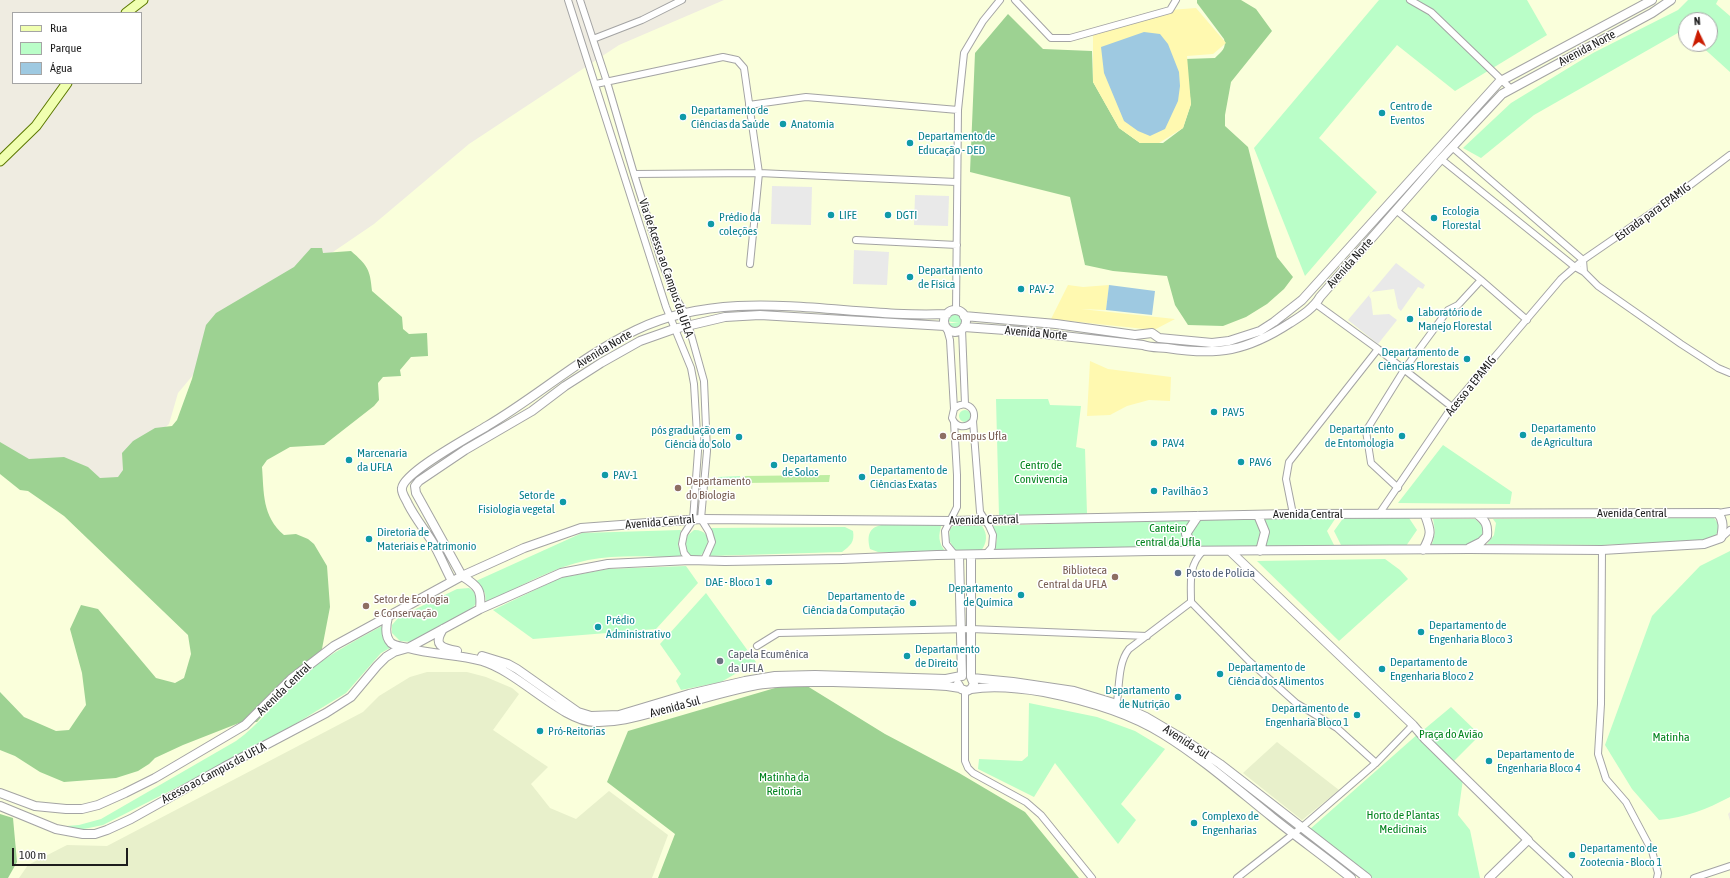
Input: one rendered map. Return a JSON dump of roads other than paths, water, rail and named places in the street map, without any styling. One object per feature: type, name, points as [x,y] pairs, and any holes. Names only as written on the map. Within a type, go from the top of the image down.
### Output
[{"type":"main road","points":[[127,12],[143,0]]},
{"type":"main road","points":[[0,161],[36,126],[66,84]]},
{"type":"street","name":"Via de Acesso ao Campus da UFLA","points":[[568,0],[674,329],[680,338],[691,368],[694,384],[698,451],[697,519]]},
{"type":"street","name":"Via de Acesso ao Campus da UFLA","points":[[580,0],[607,82],[661,260],[676,298],[685,313],[704,381],[707,451],[697,519]]},
{"type":"street","points":[[593,39],[642,20],[682,0]]},
{"type":"street","points":[[956,311],[956,182],[958,110],[964,54],[983,21],[1000,0]]},
{"type":"street","points":[[1015,0],[1051,38],[1070,38],[1170,10],[1176,0]]},
{"type":"street","points":[[1410,0],[1432,12],[1511,89]]},
{"type":"street","name":"Avenida Norte","points":[[964,316],[1056,324],[1135,335],[1152,333],[1159,338],[1196,343],[1229,341],[1260,331],[1283,315],[1310,292],[1381,210],[1499,82],[1652,0]]},
{"type":"street","name":"Avenida Norte","points":[[963,328],[1041,333],[1143,345],[1149,348],[1154,347],[1206,353],[1248,346],[1270,336],[1300,317],[1316,303],[1441,159],[1502,94],[1652,13],[1671,0]]},
{"type":"street","points":[[596,84],[723,57],[737,60],[744,68],[758,172],[750,264]]},
{"type":"street","points":[[749,105],[806,97],[958,110]]},
{"type":"street","points":[[1452,147],[1583,260],[1584,272]]},
{"type":"street","name":"Estrada para EPAMIG","points":[[1575,267],[1673,198],[1730,155]]},
{"type":"street","points":[[1441,159],[1575,267],[1584,272],[1598,286],[1718,368],[1730,373]]},
{"type":"street","points":[[634,174],[758,172],[956,182]]},
{"type":"street","points":[[1504,209],[1512,200]]},
{"type":"street","points":[[1397,211],[1527,320]]},
{"type":"street","points":[[856,240],[957,245]]},
{"type":"street","name":"Acesso a EPAMIG","points":[[1379,514],[1452,407],[1562,279],[1575,267]]},
{"type":"street","points":[[1398,488],[1371,463],[1366,431],[1404,370],[1448,310],[1458,305],[1481,280]]},
{"type":"street","points":[[1310,292],[1316,293],[1316,303]]},
{"type":"street","points":[[1302,300],[1304,306],[1316,303]]},
{"type":"street","points":[[1316,303],[1452,407]]},
{"type":"street","name":"Avenida Norte","points":[[452,581],[432,541],[411,510],[402,493],[401,488],[404,482],[419,468],[498,420],[592,354],[637,330],[670,317],[731,305],[947,314]]},
{"type":"street","points":[[965,404],[963,328],[966,322],[964,316],[956,311],[951,311],[947,314],[944,320],[950,340],[954,409],[952,414],[954,422],[957,475],[957,507],[946,528],[945,538],[946,544],[957,555],[962,630],[962,676],[958,682],[965,689],[965,761],[968,768],[973,773],[1026,802],[1041,815],[1092,878]]},
{"type":"street","name":"Avenida Norte","points":[[462,576],[416,493],[415,488],[417,483],[465,450],[532,411],[565,386],[601,363],[640,341],[674,329],[725,317],[760,316],[946,327]]},
{"type":"street","points":[[946,327],[955,332],[963,328]]},
{"type":"street","points":[[1143,345],[1142,339],[1145,334]]},
{"type":"street","points":[[1154,347],[1159,341],[1159,338]]},
{"type":"street","points":[[1293,514],[1286,479],[1289,462],[1378,349]]},
{"type":"street","points":[[954,409],[959,405],[965,404],[973,410],[975,414],[973,421],[980,512],[989,526],[993,540],[992,548],[986,554]]},
{"type":"street","points":[[954,422],[964,427],[968,426],[973,421]]},
{"type":"street","points":[[1721,538],[1723,526],[1718,513],[1730,511]]},
{"type":"street","name":"Avenida Central","points":[[245,726],[291,678],[334,646],[462,576],[524,548],[581,528],[697,519],[951,521],[1293,514],[1718,513]]},
{"type":"street","points":[[1423,550],[1430,538],[1431,530],[1425,514]]},
{"type":"street","points":[[1469,548],[1481,542],[1487,536],[1488,527],[1486,520],[1476,514]]},
{"type":"street","points":[[1258,515],[1265,532],[1260,551]]},
{"type":"street","points":[[1198,516],[1186,534],[1200,551]]},
{"type":"street","points":[[690,560],[684,553],[682,544],[684,534],[697,519],[709,532],[712,542],[704,560]]},
{"type":"street","points":[[408,648],[480,609],[561,573],[608,564],[690,560],[842,559],[986,554],[1423,550],[1469,548],[1602,550],[1704,544],[1721,538],[1730,530]]},
{"type":"street","points":[[1602,550],[1601,704],[1598,754],[1606,779],[1626,802],[1652,851],[1658,873],[1657,878]]},
{"type":"street","points":[[1200,551],[1192,569],[1191,602],[1249,661],[1296,703],[1337,728],[1376,763]]},
{"type":"street","points":[[1231,552],[1413,725],[1436,750],[1528,840],[1570,878]]},
{"type":"street","points":[[965,689],[974,684],[972,678],[971,555]]},
{"type":"street","points":[[462,576],[474,584],[480,591],[480,609]]},
{"type":"street","points":[[1116,708],[1122,661],[1125,654],[1129,649],[1191,602]]},
{"type":"street","name":"Avenida Sul","points":[[388,617],[386,631],[390,642],[395,646],[425,653],[458,656],[493,665],[522,681],[571,715],[582,720],[593,722],[630,719],[737,690],[799,681],[930,685],[965,689],[999,687],[1065,696],[1116,708]]},
{"type":"street","name":"Avenida Sul","points":[[443,628],[438,641],[444,648],[471,653],[508,664],[578,712],[591,716],[619,715],[696,693],[765,677],[815,675],[946,679],[962,676]]},
{"type":"street","points":[[757,646],[778,633],[971,629],[1147,636]]},
{"type":"street","name":"Acesso ao Campus da UFLA","points":[[0,806],[56,829],[83,834],[95,834],[107,830],[131,819],[224,767],[326,713],[351,696],[386,657],[394,652],[408,648]]},
{"type":"street","points":[[962,676],[967,675],[972,678]]},
{"type":"street","name":"Avenida Sul","points":[[972,678],[1051,687],[1087,694],[1116,708],[1163,733],[1298,831],[1367,878]]},
{"type":"street","points":[[1237,878],[1298,831],[1376,763],[1413,725]]},
{"type":"street","name":"Acesso ao Campus da UFLA","points":[[0,793],[26,804],[44,808],[82,808],[98,805],[155,778],[245,726]]},
{"type":"street","name":"Avenida Sul","points":[[1298,831],[1351,878]]},
{"type":"street","points":[[1489,878],[1528,840]]},
{"type":"street","points":[[1694,878],[1730,866]]},
{"type":"water","points":[[1144,32],[1160,34],[1168,44],[1179,72],[1180,86],[1178,101],[1165,129],[1150,136],[1138,131],[1124,121],[1104,73],[1101,47]]},
{"type":"water","points":[[1109,285],[1155,291],[1152,315],[1106,310]]},
{"type":"place","name":"Centro de Eventos","points":[[1382,113]]},
{"type":"place","name":"Departamento de Ciências da Saúde","points":[[683,117]]},
{"type":"place","name":"Anatomia","points":[[783,124]]},
{"type":"place","name":"Departamento de Educação - DED","points":[[910,143]]},
{"type":"place","name":"LIFE","points":[[831,215]]},
{"type":"place","name":"DGTI","points":[[888,215]]},
{"type":"place","name":"Ecologia Florestal","points":[[1434,218]]},
{"type":"place","name":"Prédio da coleções","points":[[711,224]]},
{"type":"place","name":"Departamento de Física","points":[[910,277]]},
{"type":"place","name":"PAV-2","points":[[1021,289]]},
{"type":"place","name":"Laboratório de Manejo Florestal","points":[[1410,319]]},
{"type":"place","name":"Departamento de Ciências Florestais","points":[[1467,359]]},
{"type":"place","name":"PAV5","points":[[1214,412]]},
{"type":"place","name":"Departamento de Agricultura","points":[[1523,435]]},
{"type":"place","name":"Campus Ufla","points":[[943,436]]},
{"type":"place","name":"Departamento de Entomologia","points":[[1402,436]]},
{"type":"place","name":"pós graduação em Ciência do Solo","points":[[739,437]]},
{"type":"place","name":"PAV4","points":[[1154,443]]},
{"type":"place","name":"Marcenaria da UFLA","points":[[349,460]]},
{"type":"place","name":"PAV6","points":[[1241,462]]},
{"type":"place","name":"Departamento de Solos","points":[[774,465]]},
{"type":"place","name":"PAV-1","points":[[605,475]]},
{"type":"place","name":"Departamento de Ciências Exatas","points":[[862,477]]},
{"type":"place","name":"Departamento do Biologia","points":[[678,488]]},
{"type":"place","name":"Pavilhão 3","points":[[1154,491]]},
{"type":"place","name":"Setor de Fisiologia vegetal","points":[[563,502]]},
{"type":"place","name":"Diretoria de Materiais e Patrimonio","points":[[369,539]]},
{"type":"place","name":"Posto de Polícia","points":[[1178,573]]},
{"type":"place","name":"Biblioteca Central da UFLA","points":[[1115,577]]},
{"type":"place","name":"DAE - Bloco 1","points":[[769,582]]},
{"type":"place","name":"Departamento de Química","points":[[1021,595]]},
{"type":"place","name":"Departamento de Ciência da Computação","points":[[913,603]]},
{"type":"place","name":"Setor de Ecologia e Conservação","points":[[366,606]]},
{"type":"place","name":"Prédio Administrativo","points":[[598,627]]},
{"type":"place","name":"Departamento de Engenharia Bloco 3","points":[[1421,632]]},
{"type":"place","name":"Departamento de Direito","points":[[907,656]]},
{"type":"place","name":"Capela Ecumênica da UFLA","points":[[720,661]]},
{"type":"place","name":"Departamento de Engenharia Bloco 2","points":[[1382,669]]},
{"type":"place","name":"Departamento de Ciência dos Alimentos","points":[[1220,674]]},
{"type":"place","name":"Departamento de Nutrição","points":[[1178,697]]},
{"type":"place","name":"Departamento de Engenharia Bloco 1","points":[[1357,715]]},
{"type":"place","name":"Pró-Reitorias","points":[[540,731]]},
{"type":"place","name":"Departamento de Engenharia Bloco 4","points":[[1489,761]]},
{"type":"place","name":"Complexo de Engenharias","points":[[1194,823]]},
{"type":"place","name":"Departamento de Zootecnia - Bloco 1","points":[[1572,855]]},
{"type":"park label","name":"Centro de Convivencia","points":[[1041,472]]},
{"type":"park label","name":"Canteiro central da Ufla","points":[[1168,535]]},
{"type":"park label","name":"Praça do Avião","points":[[1451,734]]},
{"type":"park label","name":"Matinha","points":[[1671,737]]},
{"type":"park label","name":"Matinha da Reitoria","points":[[784,784]]},
{"type":"park label","name":"Horto de Plantas Medicinais","points":[[1403,822]]}]
